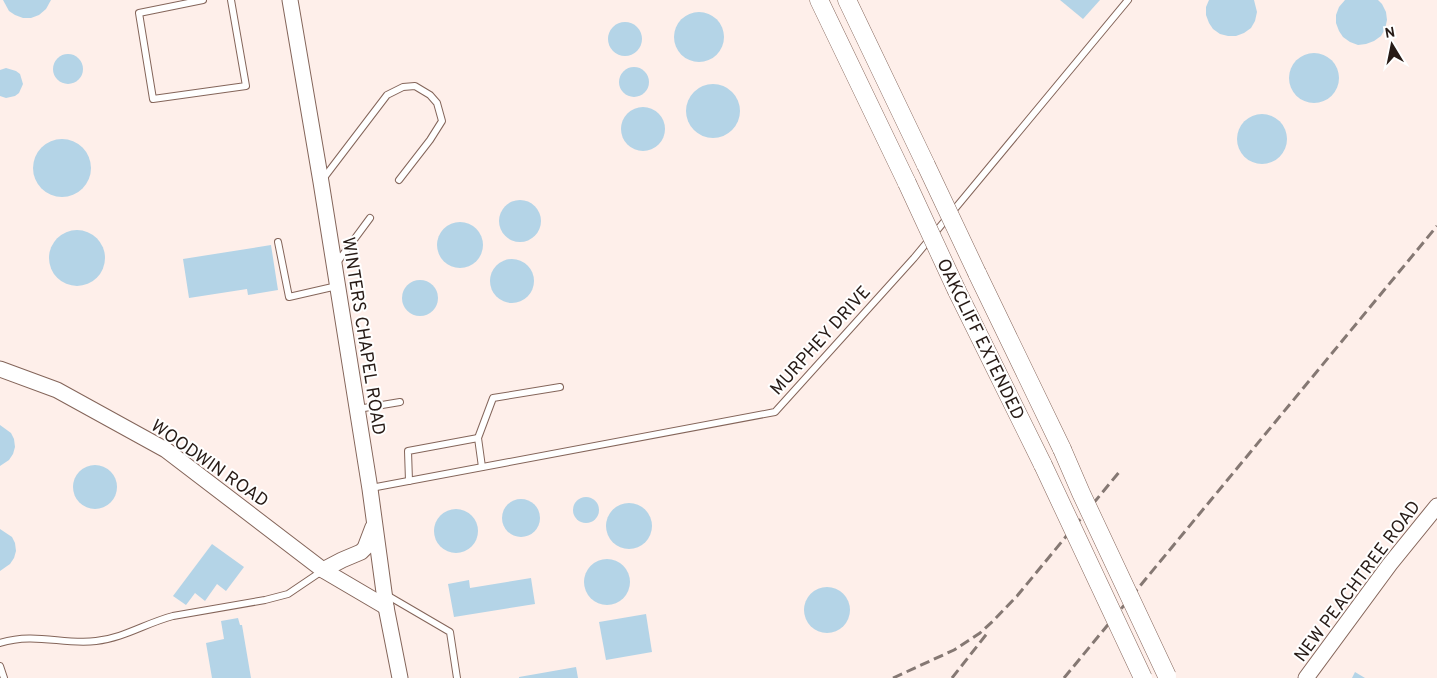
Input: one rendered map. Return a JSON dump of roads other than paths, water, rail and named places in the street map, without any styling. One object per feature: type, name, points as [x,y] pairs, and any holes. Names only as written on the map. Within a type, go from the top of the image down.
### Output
[{"type":"main road","name":"OAKCLIFF EXTENDED","points":[[819,0],[1043,465],[1143,678]]},
{"type":"main road","name":"OAKCLIFF EXTENDED","points":[[847,0],[1062,448],[1167,677]]},
{"type":"street","name":"WINTERS CHAPEL ROAD","points":[[290,0],[370,489],[385,600],[400,678]]},
{"type":"street","name":"WOODWIN ROAD","points":[[0,369],[57,390],[166,450],[323,570],[385,600]]},
{"type":"street","name":"NEW PEACHTREE ROAD","points":[[1306,678],[1390,564],[1437,506]]},
{"type":"street","points":[[323,570],[361,552],[365,548],[374,524]]},
{"type":"lane","points":[[203,0],[139,13],[152,99],[246,86],[231,0]]},
{"type":"lane","name":"MURPHEY DRIVE","points":[[370,489],[775,412],[914,258],[1128,0]]},
{"type":"lane","points":[[321,182],[387,95],[403,88],[415,86],[430,95],[437,103],[442,121],[399,180]]},
{"type":"lane","points":[[334,267],[370,218]]},
{"type":"lane","points":[[278,242],[289,297],[337,286]]},
{"type":"lane","points":[[482,467],[478,438],[493,398],[560,387]]},
{"type":"lane","points":[[357,410],[400,402]]},
{"type":"lane","points":[[409,481],[408,452],[478,438]]},
{"type":"lane","points":[[0,643],[13,639],[38,638],[95,642],[120,637],[160,619],[288,594],[323,570]]},
{"type":"lane","points":[[385,600],[450,632],[457,678]]},
{"type":"lane","points":[[0,666],[4,678]]},
{"type":"railway","points":[[1064,678],[1437,226]]},
{"type":"railway","points":[[893,678],[954,650],[980,633],[1017,596],[1120,471]]},
{"type":"railway","points":[[952,678],[989,631]]}]
